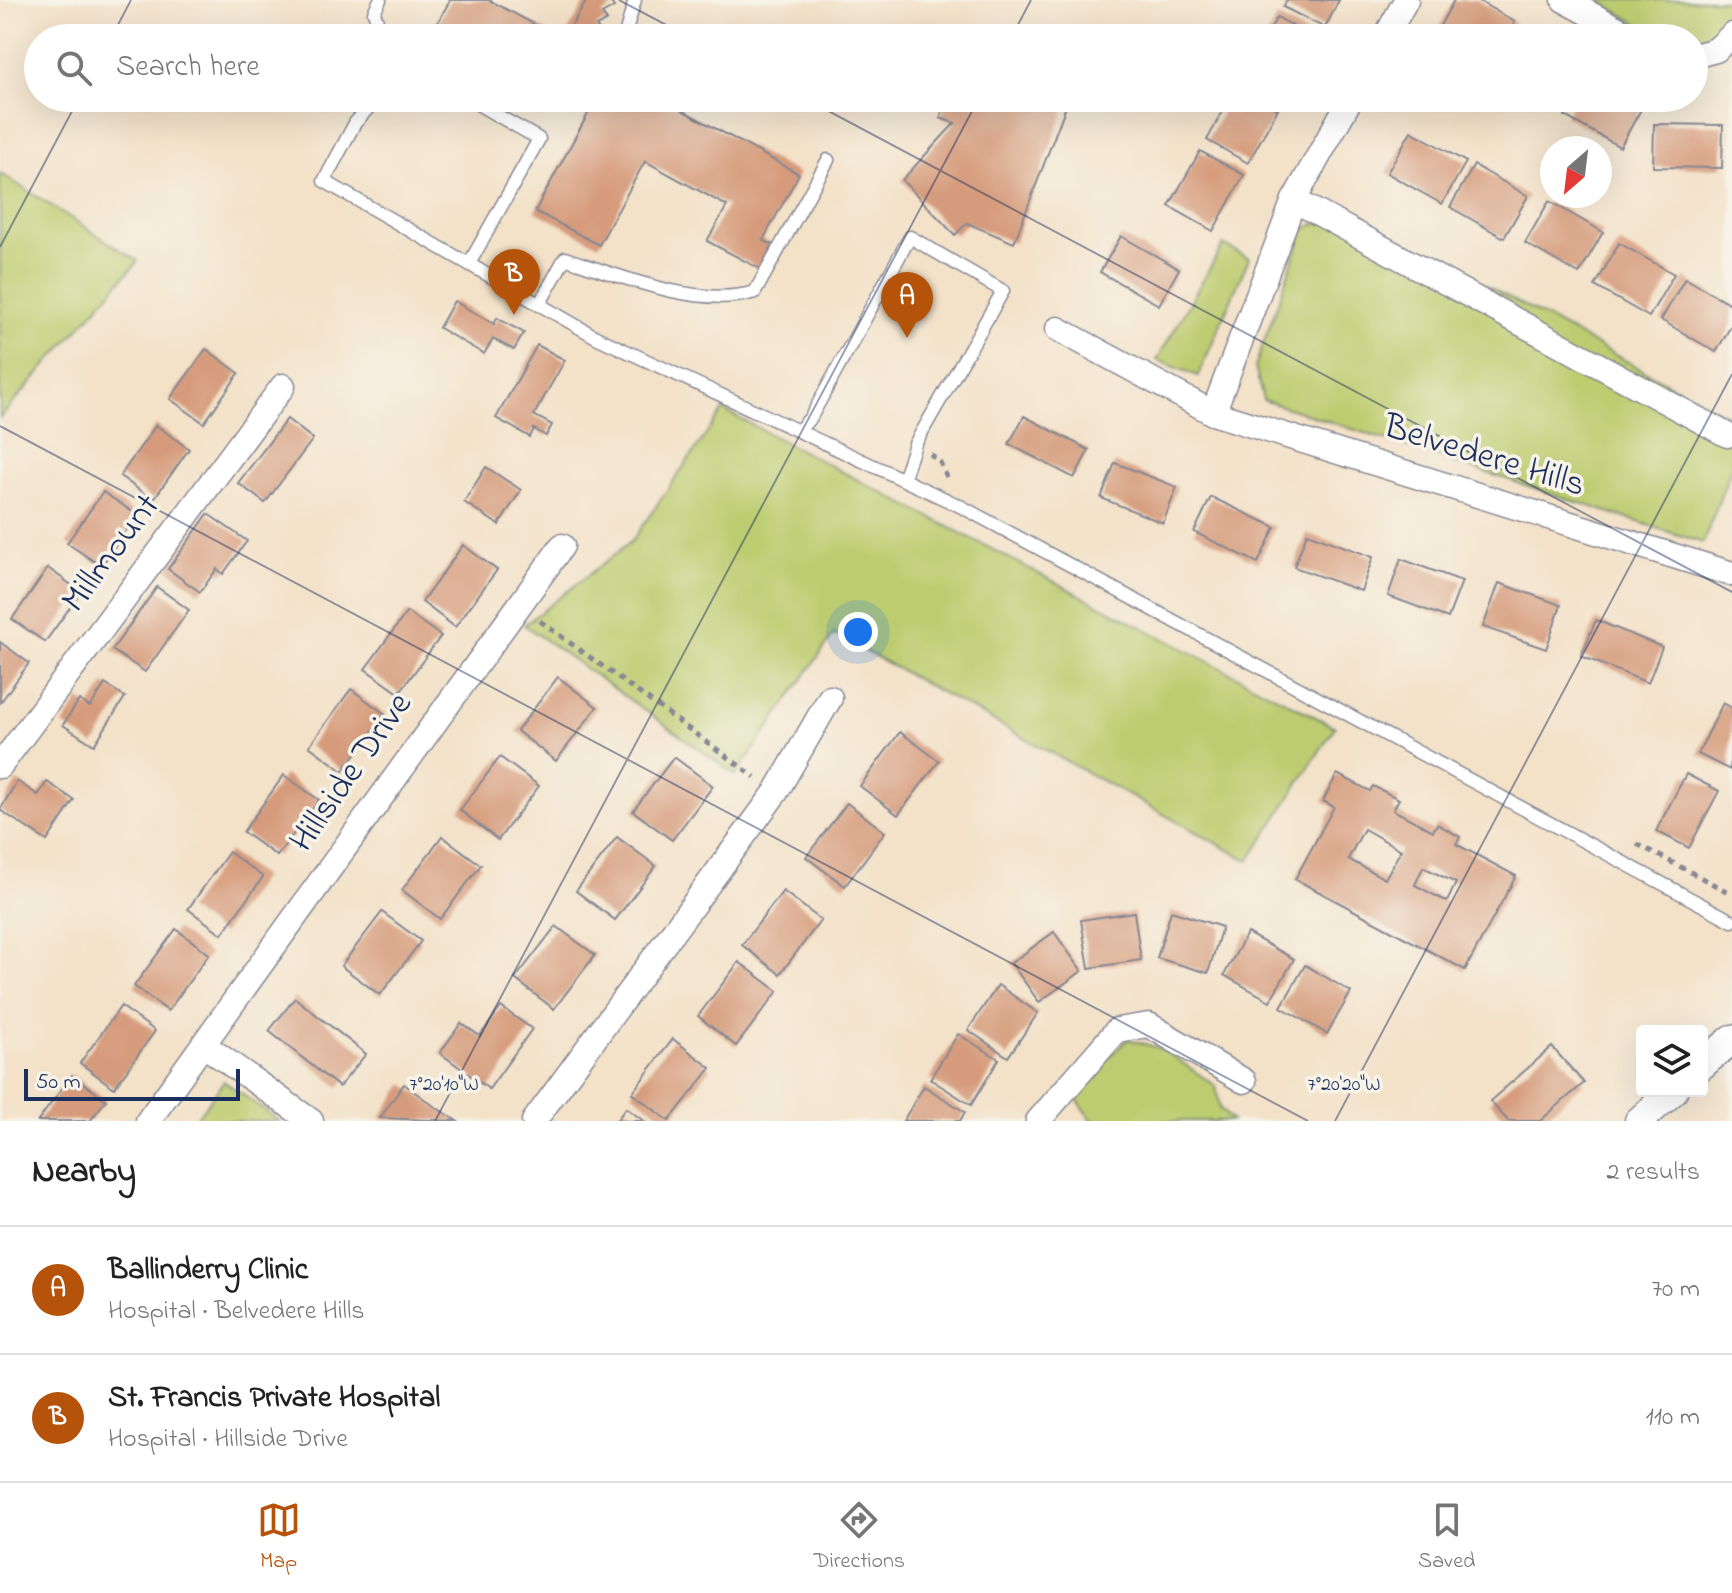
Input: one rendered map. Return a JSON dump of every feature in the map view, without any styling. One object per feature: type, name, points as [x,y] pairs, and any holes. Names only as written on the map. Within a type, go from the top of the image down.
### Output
[{"type":"street","points":[[1393,24],[1406,0]]},
{"type":"street","points":[[1564,0],[1609,24]]},
{"type":"street","points":[[1708,52],[1716,50],[1732,35]]},
{"type":"street","points":[[1213,413],[1294,200],[1343,112]]},
{"type":"street","points":[[1294,200],[1727,435]]},
{"type":"street","name":"Belvedere Hills","points":[[1058,329],[1213,413],[1732,574]]},
{"type":"street","name":"Millmount","points":[[0,766],[283,386]]},
{"type":"street","name":"Hillside Drive","points":[[148,1121],[517,603],[562,546]]},
{"type":"street","points":[[534,1121],[776,792],[830,698]]},
{"type":"street","points":[[1050,1117],[1117,1030],[1149,1025],[1244,1081]]},
{"type":"street","points":[[1708,1060],[1732,1039]]},
{"type":"street","points":[[204,1045],[311,1121]]},
{"type":"street","points":[[1639,1121],[1666,1097]]},
{"type":"lane","points":[[378,24],[374,12],[380,0]]},
{"type":"lane","points":[[628,24],[635,0]]},
{"type":"lane","points":[[365,112],[355,123],[324,181],[596,337],[904,477],[1587,840],[1732,921]]},
{"type":"lane","points":[[469,264],[539,139],[492,112]]},
{"type":"lane","points":[[539,305],[565,258],[622,277],[701,295],[740,297],[755,292],[828,160]]},
{"type":"lane","points":[[799,430],[811,417],[910,237],[1003,291],[915,444],[904,477]]},
{"type":"path","points":[[517,603],[776,792]]},
{"type":"green space","points":[[1597,0],[1731,0],[1726,22],[1708,35],[1708,24],[1639,24]]},
{"type":"green space","points":[[0,173],[138,261],[0,418]]},
{"type":"green space","points":[[1346,210],[1732,418],[1732,466],[1703,543],[1263,400],[1255,367],[1304,229]]},
{"type":"green space","points":[[1223,245],[1249,258],[1198,376],[1157,360]]},
{"type":"green space","points":[[723,410],[1335,727],[1249,861],[834,634],[736,775],[524,625],[632,541]]},
{"type":"green space","points":[[1128,1039],[1162,1049],[1216,1086],[1220,1109],[1232,1121],[1093,1121],[1076,1098],[1084,1080]]},
{"type":"green space","points":[[224,1081],[279,1121],[194,1121]]},
{"type":"building","points":[[450,0],[489,0],[534,24],[437,24]]},
{"type":"building","points":[[587,0],[609,0],[614,7],[602,14],[607,20],[600,24],[572,24]]},
{"type":"building","points":[[1287,0],[1339,0],[1327,24],[1317,24],[1283,7]]},
{"type":"building","points":[[1454,0],[1477,0],[1515,22],[1514,24],[1441,24]]},
{"type":"building","points":[[1277,17],[1289,24],[1273,24]]},
{"type":"building","points":[[589,112],[686,112],[799,174],[763,240],[773,245],[760,269],[707,241],[727,206],[645,161],[599,245],[535,211]]},
{"type":"building","points":[[942,112],[1064,112],[1014,243],[967,223],[955,235],[902,180],[955,123],[940,118]]},
{"type":"building","points":[[1222,112],[1276,112],[1248,163],[1207,140]]},
{"type":"building","points":[[1567,112],[1640,112],[1620,147],[1612,142],[1612,136],[1600,136],[1565,116]]},
{"type":"building","points":[[1654,124],[1723,125],[1722,168],[1653,167]]},
{"type":"building","points":[[1411,131],[1466,162],[1442,204],[1387,173]]},
{"type":"building","points":[[1200,151],[1244,175],[1213,231],[1169,206]]},
{"type":"building","points":[[1474,165],[1528,196],[1504,238],[1450,207]]},
{"type":"building","points":[[1545,208],[1561,208],[1603,232],[1579,274],[1525,243]]},
{"type":"building","points":[[1121,236],[1179,269],[1159,305],[1100,272]]},
{"type":"building","points":[[1619,243],[1674,274],[1649,317],[1595,286]]},
{"type":"building","points":[[1685,278],[1732,305],[1732,324],[1716,352],[1661,320]]},
{"type":"building","points":[[454,301],[494,324],[497,318],[524,333],[514,350],[493,339],[484,354],[439,328]]},
{"type":"building","points":[[537,345],[565,360],[534,415],[552,425],[546,436],[534,429],[530,437],[496,418]]},
{"type":"building","points":[[206,349],[239,373],[204,423],[170,399]]},
{"type":"building","points":[[1024,416],[1089,450],[1074,478],[1009,444]]},
{"type":"building","points":[[287,419],[313,439],[265,503],[238,483]]},
{"type":"building","points":[[156,425],[189,449],[153,500],[120,476]]},
{"type":"building","points":[[1115,463],[1177,487],[1163,523],[1101,498]]},
{"type":"building","points":[[486,467],[521,490],[499,525],[464,502]]},
{"type":"building","points":[[103,492],[137,515],[101,566],[67,543]]},
{"type":"building","points":[[1211,497],[1275,527],[1258,563],[1194,532]]},
{"type":"building","points":[[208,514],[247,541],[223,574],[217,569],[200,592],[168,569]]},
{"type":"building","points":[[1307,533],[1373,557],[1361,591],[1294,567]]},
{"type":"building","points":[[463,545],[497,570],[455,627],[422,602]]},
{"type":"building","points":[[1401,559],[1462,581],[1448,618],[1388,596]]},
{"type":"building","points":[[48,568],[81,592],[45,642],[12,619]]},
{"type":"building","points":[[1499,583],[1561,605],[1546,649],[1483,627]]},
{"type":"building","points":[[157,587],[189,610],[145,672],[112,650]]},
{"type":"building","points":[[407,612],[441,636],[399,693],[365,669]]},
{"type":"building","points":[[1596,620],[1662,647],[1648,683],[1581,656]]},
{"type":"building","points":[[0,642],[29,663],[0,703]]},
{"type":"building","points":[[558,677],[597,707],[556,761],[517,731]]},
{"type":"building","points":[[105,684],[125,697],[94,745],[63,725],[79,700],[90,707]]},
{"type":"building","points":[[351,689],[385,714],[343,771],[309,746]]},
{"type":"building","points":[[1723,703],[1732,708],[1730,770],[1698,754]]},
{"type":"building","points":[[900,732],[939,761],[898,815],[860,786]]},
{"type":"building","points":[[500,757],[539,786],[498,840],[460,810]]},
{"type":"building","points":[[674,757],[713,786],[672,840],[633,811]]},
{"type":"building","points":[[1337,774],[1370,791],[1373,786],[1399,799],[1393,810],[1433,831],[1437,824],[1460,837],[1456,844],[1516,876],[1465,970],[1295,879],[1334,807],[1323,801]],"holes":[[[1364,829],[1401,850],[1385,879],[1348,859]],[[1423,867],[1456,883],[1447,902],[1415,885]]]},
{"type":"building","points":[[1686,774],[1719,791],[1689,848],[1656,831]]},
{"type":"building","points":[[284,775],[319,800],[277,856],[243,832]]},
{"type":"building","points":[[17,781],[38,795],[47,782],[74,800],[47,841],[0,810]]},
{"type":"building","points":[[847,803],[885,832],[845,886],[806,857]]},
{"type":"building","points":[[442,836],[481,865],[440,919],[402,890]]},
{"type":"building","points":[[617,837],[656,866],[615,920],[576,891]]},
{"type":"building","points":[[229,852],[263,877],[222,934],[188,909]]},
{"type":"building","points":[[783,891],[821,920],[780,974],[742,945]]},
{"type":"building","points":[[1171,911],[1222,927],[1208,973],[1157,958]]},
{"type":"building","points":[[382,912],[421,941],[380,995],[341,966]]},
{"type":"building","points":[[1134,912],[1141,960],[1089,968],[1081,920]]},
{"type":"building","points":[[556,926],[595,955],[554,1009],[515,979]]},
{"type":"building","points":[[176,929],[209,954],[168,1011],[134,986]]},
{"type":"building","points":[[1054,932],[1082,971],[1039,1002],[1011,963]]},
{"type":"building","points":[[1247,933],[1294,959],[1270,1001],[1224,975]]},
{"type":"building","points":[[739,962],[778,991],[736,1046],[698,1016]]},
{"type":"building","points":[[1305,965],[1351,992],[1327,1034],[1281,1007]]},
{"type":"building","points":[[998,985],[1038,1013],[1008,1057],[968,1030]]},
{"type":"building","points":[[295,998],[366,1054],[339,1087],[269,1031]]},
{"type":"building","points":[[121,1006],[155,1031],[114,1088],[80,1063]]},
{"type":"building","points":[[501,1007],[532,1029],[489,1089],[440,1053],[461,1023],[480,1036]]},
{"type":"building","points":[[958,1034],[999,1059],[971,1105],[930,1079]]},
{"type":"building","points":[[673,1039],[711,1068],[669,1121],[632,1093]]},
{"type":"building","points":[[1552,1047],[1584,1083],[1540,1121],[1508,1121],[1490,1101]]},
{"type":"building","points":[[72,1075],[106,1100],[90,1121],[38,1121]]},
{"type":"building","points":[[404,1084],[434,1106],[457,1121],[380,1118]]},
{"type":"building","points":[[924,1086],[965,1112],[960,1121],[903,1121]]},
{"type":"building","points":[[626,1108],[644,1121],[616,1121]]},
{"type":"place","name":"St. Francis Private Hospital","points":[[514,315]]},
{"type":"place","name":"Ballinderry Clinic","points":[[907,338]]}]
